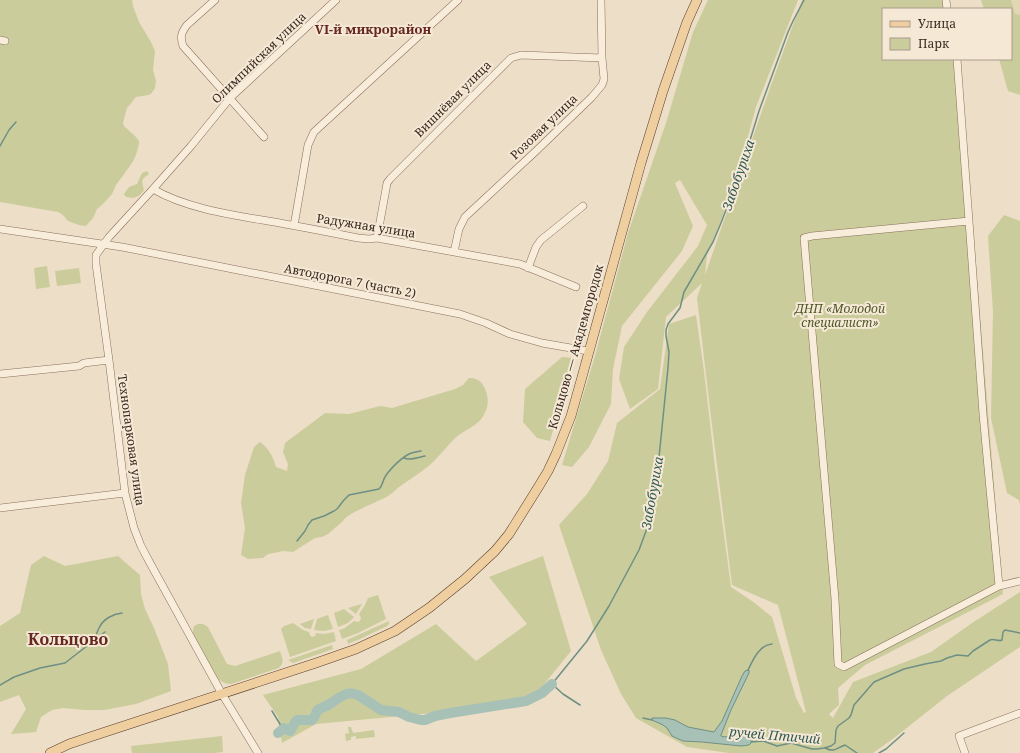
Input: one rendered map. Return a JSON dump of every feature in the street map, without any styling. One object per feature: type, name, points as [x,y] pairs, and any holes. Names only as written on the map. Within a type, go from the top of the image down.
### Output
[{"type":"main road","name":"Кольцово — Академгородок","points":[[50,753],[82,739],[316,664],[356,649],[395,631],[429,608],[465,579],[509,534],[545,476],[556,454],[571,416],[641,163],[688,22],[698,0]]},
{"type":"street","points":[[215,0],[183,30],[181,35],[183,46],[264,137]]},
{"type":"street","name":"Олимпийская улица","points":[[153,189],[191,146],[230,98],[336,0]]},
{"type":"street","points":[[294,226],[308,145],[314,132],[458,0]]},
{"type":"street","name":"Розовая улица","points":[[454,252],[458,229],[465,217],[535,152],[599,89],[604,79],[602,58],[601,0]]},
{"type":"street","name":"Вишнёвая улица","points":[[377,238],[387,183],[511,58],[521,55],[602,58]]},
{"type":"street","points":[[957,60],[983,414],[999,586]]},
{"type":"street","name":"Радужная улица","points":[[153,189],[164,196],[227,214],[358,238],[377,238],[520,264],[576,287]]},
{"type":"street","name":"Технопарковая улица","points":[[153,189],[109,237],[96,255],[125,492],[134,528],[141,546],[222,694],[258,753]]},
{"type":"street","points":[[528,268],[536,247],[541,240],[583,206]]},
{"type":"street","points":[[969,221],[819,235],[804,238],[834,591],[838,664],[844,667],[999,586],[1020,581]]},
{"type":"street","name":"Автодорога 7 (часть 2)","points":[[0,229],[122,248],[460,314],[486,323],[510,334],[542,343],[588,351]]},
{"type":"street","points":[[0,374],[79,366],[84,363],[109,360]]},
{"type":"street","points":[[0,508],[125,492]]},
{"type":"street","points":[[965,753],[959,736],[1020,713]]},
{"type":"shaded area","points":[[1011,0],[1020,0],[1020,15],[1015,14]]},
{"type":"shaded area","points":[[749,670],[721,736],[726,737],[734,734],[746,735],[753,738],[749,745],[741,746],[683,741],[672,736],[663,725],[652,720],[652,718],[666,718],[675,720],[688,727],[714,732],[722,721],[742,676],[745,671]]},
{"type":"green space","points":[[0,0],[132,0],[139,22],[155,51],[153,70],[156,81],[155,88],[151,94],[136,97],[127,108],[123,123],[124,126],[139,141],[136,155],[116,185],[112,194],[97,209],[93,218],[86,226],[68,221],[58,212],[0,202]]},
{"type":"green space","name":"ДНП «Молодой специалист»","points":[[708,0],[798,0],[756,107],[741,162],[720,224],[707,255],[705,275],[802,0],[947,0],[949,8],[882,8],[882,60],[959,60],[1003,594],[865,665],[838,688],[839,705],[829,714],[833,718],[853,682],[931,652],[1020,592],[1020,647],[947,696],[873,753],[729,753],[687,747],[636,718],[621,694],[601,650],[559,525],[587,494],[608,461],[617,423],[660,389],[669,324],[696,315],[731,587],[772,617],[796,698],[804,713],[806,712],[778,605],[732,585],[697,298],[702,283],[666,317],[658,389],[630,409],[619,379],[624,347],[647,312],[698,246],[707,225],[680,180],[675,183],[693,226],[682,251],[622,326],[613,369],[611,404],[589,447],[572,467],[562,465],[595,356],[628,233],[666,123],[693,32]]},
{"type":"green space","points":[[981,0],[1011,0],[1015,14],[1020,15],[1020,95],[1008,91],[999,60],[1012,60],[1012,8],[984,8]]},
{"type":"green space","points":[[147,171],[149,174],[143,179],[142,183],[144,190],[138,196],[133,198],[125,196],[124,194],[129,187],[137,184],[142,173]]},
{"type":"green space","points":[[1004,215],[1020,221],[1020,505],[1019,500],[1007,493],[991,418],[993,312],[988,236]]},
{"type":"green space","points":[[47,266],[50,287],[36,289],[34,268]]},
{"type":"green space","points":[[79,268],[81,283],[57,286],[55,271]]},
{"type":"green space","points":[[562,357],[573,358],[550,441],[537,438],[523,422],[525,389]]},
{"type":"green space","points":[[469,378],[476,379],[485,388],[488,401],[485,412],[479,421],[455,438],[427,467],[388,496],[350,515],[328,534],[315,538],[293,552],[283,551],[268,554],[263,558],[248,559],[241,555],[245,528],[241,503],[245,475],[254,447],[260,442],[270,453],[276,467],[287,471],[288,464],[283,452],[285,443],[325,413],[349,414],[380,406],[392,408],[455,389],[463,385]]},
{"type":"green space","points":[[44,556],[65,566],[118,556],[140,575],[141,594],[145,609],[168,664],[171,691],[136,704],[104,710],[63,708],[52,710],[41,717],[36,732],[11,734],[26,709],[19,695],[0,702],[0,626],[20,613],[31,565]]},
{"type":"green space","points":[[543,556],[571,651],[528,704],[316,724],[282,743],[278,717],[263,695],[361,669],[436,624],[476,661],[527,624],[489,577]]},
{"type":"green space","points":[[378,595],[386,619],[342,639],[339,630],[345,628],[354,621],[360,621],[361,618],[359,614],[368,598]]},
{"type":"green space","points":[[362,604],[356,614],[348,608]]},
{"type":"green space","points":[[344,609],[354,617],[348,623],[338,627],[334,613]]},
{"type":"green space","points":[[328,615],[333,629],[324,631],[314,630],[317,619]]},
{"type":"green space","points":[[314,619],[311,629],[305,628],[300,624]]},
{"type":"green space","points":[[389,621],[387,626],[348,644],[347,640]]},
{"type":"green space","points":[[293,623],[309,632],[312,637],[315,636],[316,633],[324,634],[334,632],[336,641],[290,657],[281,629],[284,626]]},
{"type":"green space","points":[[203,624],[208,627],[227,664],[235,666],[280,651],[282,664],[279,668],[227,684],[218,679],[193,633],[194,626]]},
{"type":"green space","points":[[332,645],[333,649],[293,663],[288,660]]},
{"type":"green space","points":[[348,727],[351,727],[353,733],[374,730],[375,737],[356,739],[356,736],[351,737],[351,740],[346,741],[345,734],[349,733]]},
{"type":"green space","points":[[222,736],[223,752],[132,753],[131,746]]},
{"type":"waterway","name":"Забобуриха","points":[[580,705],[563,694],[552,684],[587,641],[609,606],[639,550],[649,523],[657,477],[668,368],[669,352],[666,330],[668,324],[680,308],[684,292],[713,242],[721,223],[739,176],[759,111],[788,32],[804,0]]},
{"type":"waterway","name":"Забобуриха","points":[[0,146],[9,130],[16,122]]},
{"type":"waterway","points":[[297,541],[312,520],[337,509],[349,495],[379,489],[387,474],[399,461],[409,454],[421,451]]},
{"type":"waterway","points":[[404,458],[412,459],[425,456]]},
{"type":"waterway","points":[[94,640],[103,622],[115,614],[122,613]]},
{"type":"waterway","name":"ручей Птичий","points":[[751,742],[763,741],[777,746],[791,743],[812,749],[831,746],[835,743],[836,730],[838,726],[849,718],[854,705],[874,682],[904,669],[941,661],[957,655],[968,656],[990,640],[1002,640],[1003,632],[1005,630],[1020,633]]},
{"type":"waterway","name":"Забобуриха","points":[[0,685],[14,677],[40,668],[65,663],[105,632]]},
{"type":"waterway","points":[[748,670],[760,650],[763,647],[772,644]]},
{"type":"waterway","name":"Забобуриха","points":[[278,733],[284,728],[290,731],[297,720],[312,720],[319,709],[346,694],[358,695],[381,710],[399,712],[409,717],[425,720],[450,713],[526,701],[542,693],[552,684]]},
{"type":"waterway","points":[[272,711],[283,729]]},
{"type":"waterway","name":"ручей Птичий","points":[[643,718],[652,720]]},
{"type":"waterway","points":[[879,753],[886,749],[904,733]]},
{"type":"waterway","points":[[825,748],[835,750],[845,745],[857,753]]},
{"type":"district","name":"VI-й микрорайон","points":[[373,29]]},
{"type":"district","name":"Кольцово","points":[[68,639]]}]
